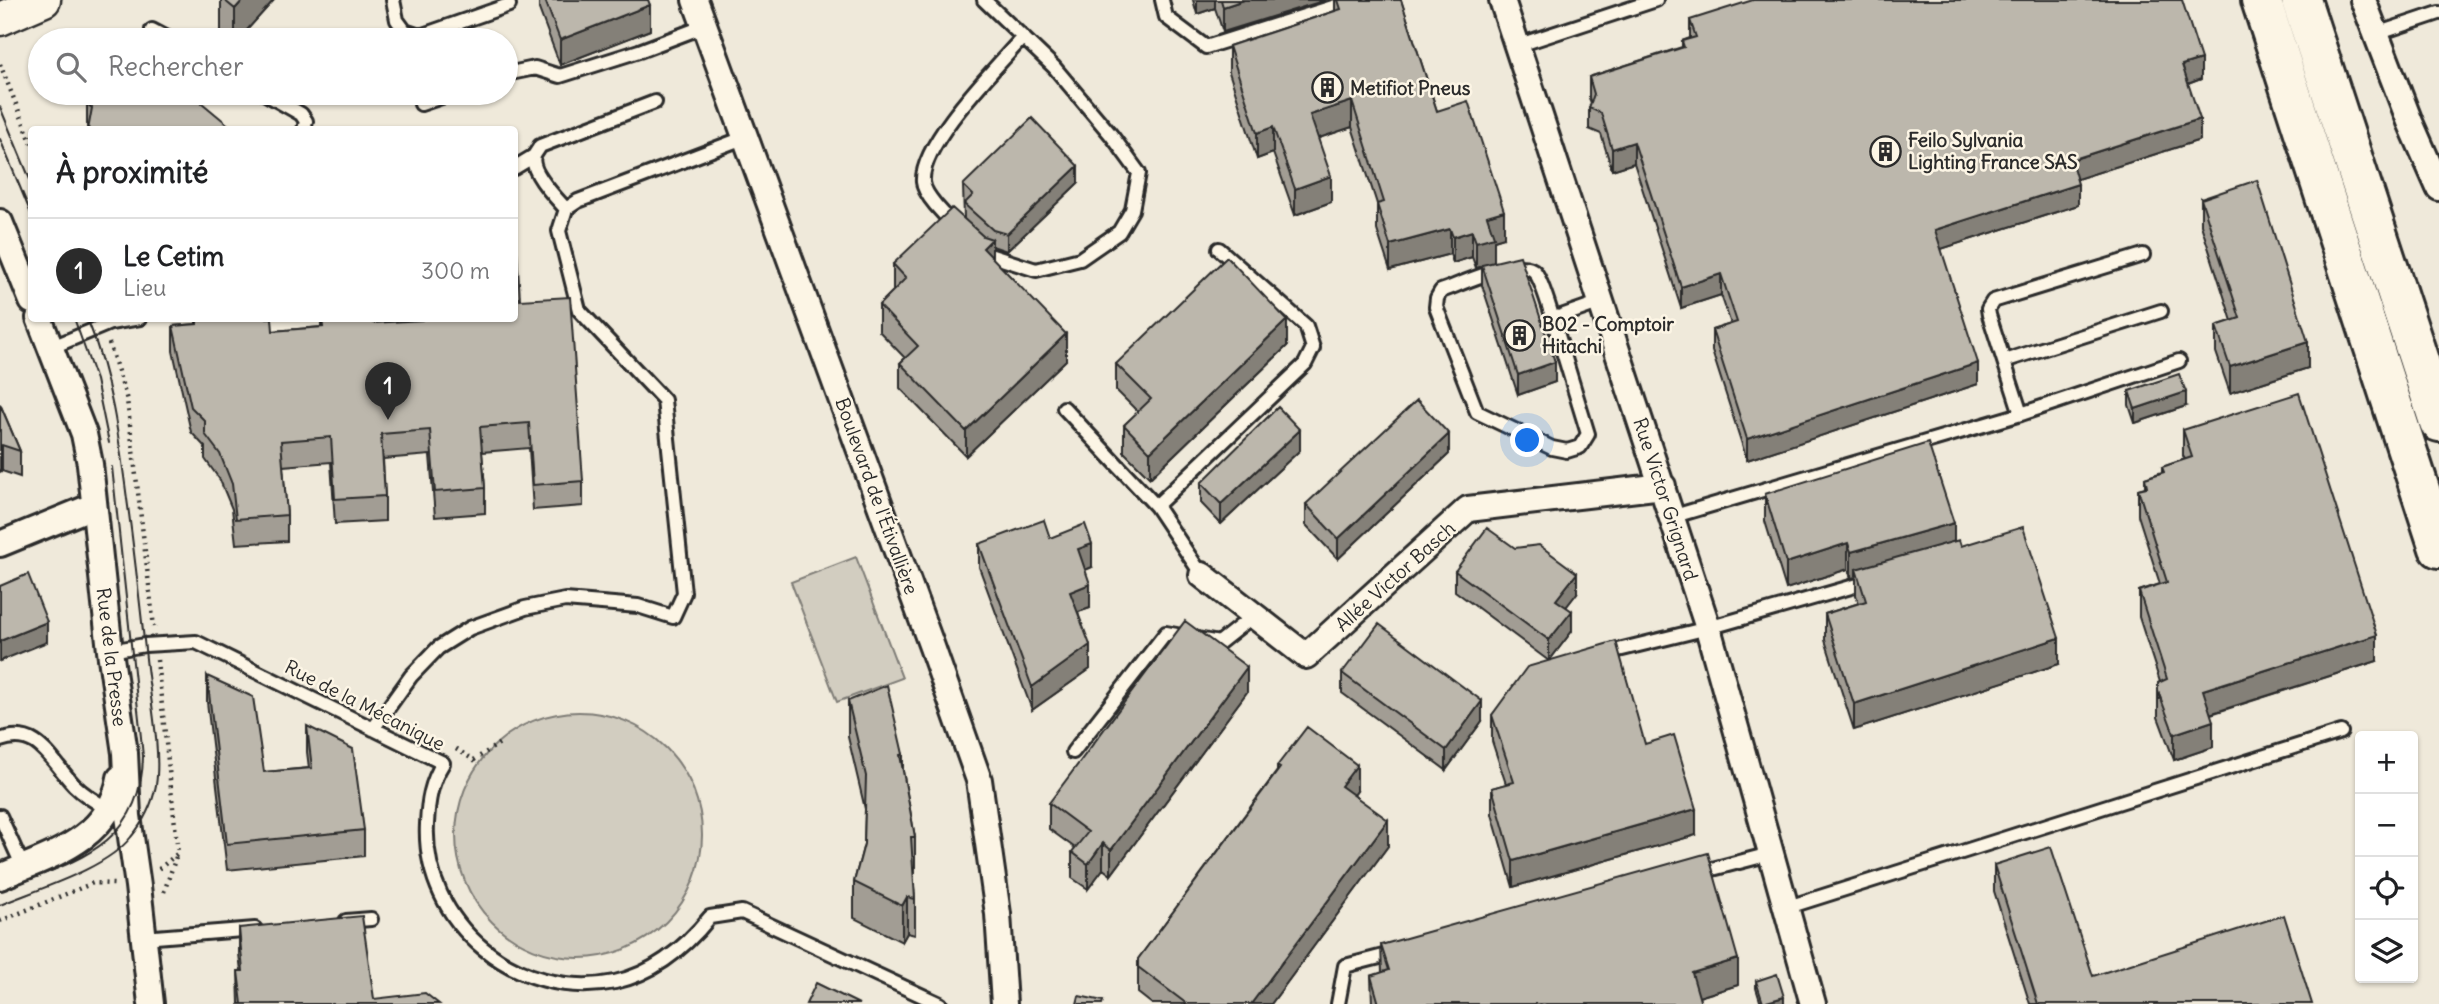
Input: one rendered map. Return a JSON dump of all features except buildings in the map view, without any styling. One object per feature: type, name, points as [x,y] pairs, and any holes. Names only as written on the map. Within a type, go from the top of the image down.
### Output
[{"type":"highway","points":[[2261,0],[2439,548]]},
{"type":"highway","points":[[2301,0],[2439,422]]},
{"type":"street","points":[[0,19],[44,0]]},
{"type":"street","name":"Boulevard de l'Étivallière","points":[[695,0],[932,647],[978,780],[998,914],[1004,1004]]},
{"type":"street","name":"Rue Victor Grignard","points":[[1502,0],[1708,628],[1813,1004]]},
{"type":"street","points":[[2363,0],[2410,122],[2439,188]]},
{"type":"street","points":[[0,222],[28,291]]},
{"type":"street","name":"Rue de la Presse","points":[[40,322],[84,434],[90,464],[110,651],[125,753],[128,816],[151,1004]]},
{"type":"street","name":"Allée Victor Basch","points":[[1202,575],[1306,656],[1468,509],[1662,486]]},
{"type":"street","points":[[0,544],[93,506]]},
{"type":"street","points":[[11,872],[69,847],[92,830],[110,810],[119,785],[125,753]]},
{"type":"lane","points":[[393,0],[397,20],[403,28]]},
{"type":"lane","points":[[985,0],[1023,37],[1062,77],[1139,173],[1132,210],[1119,232],[1080,260],[1036,270],[989,255],[942,213],[923,185],[924,164],[947,126],[1023,37]]},
{"type":"lane","points":[[1162,0],[1166,17],[1206,47],[1355,0]]},
{"type":"lane","points":[[1516,46],[1656,0]]},
{"type":"lane","points":[[443,28],[509,5]]},
{"type":"lane","points":[[2376,34],[2439,13]]},
{"type":"lane","points":[[518,72],[535,68],[560,76],[639,51],[705,26]]},
{"type":"lane","points":[[518,166],[534,156],[540,146],[655,102]]},
{"type":"lane","points":[[286,105],[302,114],[306,121],[305,126]]},
{"type":"lane","points":[[373,729],[411,676],[438,649],[470,628],[525,608],[565,600],[638,606],[673,617],[684,593],[664,400],[579,310],[559,231],[566,209],[578,201],[746,137]]},
{"type":"lane","points":[[534,156],[534,165],[542,181],[566,209]]},
{"type":"lane","points":[[1156,506],[1305,364],[1313,348],[1306,327],[1219,249]]},
{"type":"lane","points":[[2021,414],[1989,315],[1988,309],[1993,301],[2143,255]]},
{"type":"lane","points":[[1525,266],[1535,272],[1553,319],[1587,433],[1586,441],[1580,447],[1567,451],[1552,448],[1477,412],[1436,307],[1437,298],[1441,292],[1510,267],[1525,266]]},
{"type":"lane","points":[[1553,319],[1601,302]]},
{"type":"lane","points":[[2004,361],[2161,311]]},
{"type":"lane","points":[[50,348],[116,322]]},
{"type":"lane","points":[[1671,517],[2021,414],[2179,360]]},
{"type":"lane","points":[[1064,408],[1156,506],[1202,575]]},
{"type":"lane","points":[[1586,659],[1708,628],[1879,579]]},
{"type":"lane","points":[[1073,752],[1166,633],[1219,643],[1253,616]]},
{"type":"lane","name":"Rue de la Mécanique","points":[[110,651],[145,645],[196,642],[443,763],[435,777],[430,796],[426,839],[429,862],[439,892],[469,937],[490,956],[517,971],[548,982],[579,985],[615,982],[643,973],[671,957],[695,936],[710,917],[742,912],[940,1004]]},
{"type":"lane","points":[[1785,908],[2342,732]]},
{"type":"lane","points":[[0,740],[13,735],[27,737],[42,747],[82,792],[110,810]]},
{"type":"lane","points":[[0,816],[11,872]]},
{"type":"lane","points":[[1690,875],[1770,854]]},
{"type":"lane","points":[[331,922],[371,919]]},
{"type":"lane","points":[[143,938],[263,928]]},
{"type":"lane","points":[[1338,1004],[1345,966],[1412,948]]},
{"type":"path","points":[[0,64],[28,134]]},
{"type":"path","points":[[455,748],[474,760],[503,741]]},
{"type":"shaded area","points":[[856,557],[902,678],[837,702],[791,582]]},
{"type":"shaded area","points":[[591,712],[615,717],[637,726],[666,748],[682,766],[693,788],[700,811],[700,859],[693,882],[682,904],[666,922],[648,938],[615,953],[591,958],[567,958],[543,953],[510,938],[476,904],[458,859],[456,823],[461,799],[476,766],[510,732],[555,714]]},
{"type":"tram line","points":[[0,107],[28,174]]},
{"type":"tram line","points":[[0,139],[28,206]]},
{"type":"tram line","points":[[75,322],[96,380],[109,443]]},
{"type":"tram line","points":[[0,905],[89,868],[120,848],[143,819],[153,799],[156,785],[155,727],[121,453],[108,385],[88,322]]},
{"type":"tram line","points":[[0,891],[52,871],[98,847],[116,831],[130,812],[139,787],[143,756],[112,467]]},
{"type":"place","name":"Metifiot Pneus","points":[[1327,88]]},
{"type":"place","name":"Feilo Sylvania Lighting France SAS","points":[[1885,151]]},
{"type":"place","name":"B02 - Comptoir Hitachi","points":[[1519,335]]},
{"type":"place","name":"Le Cetim","points":[[388,420]]}]
